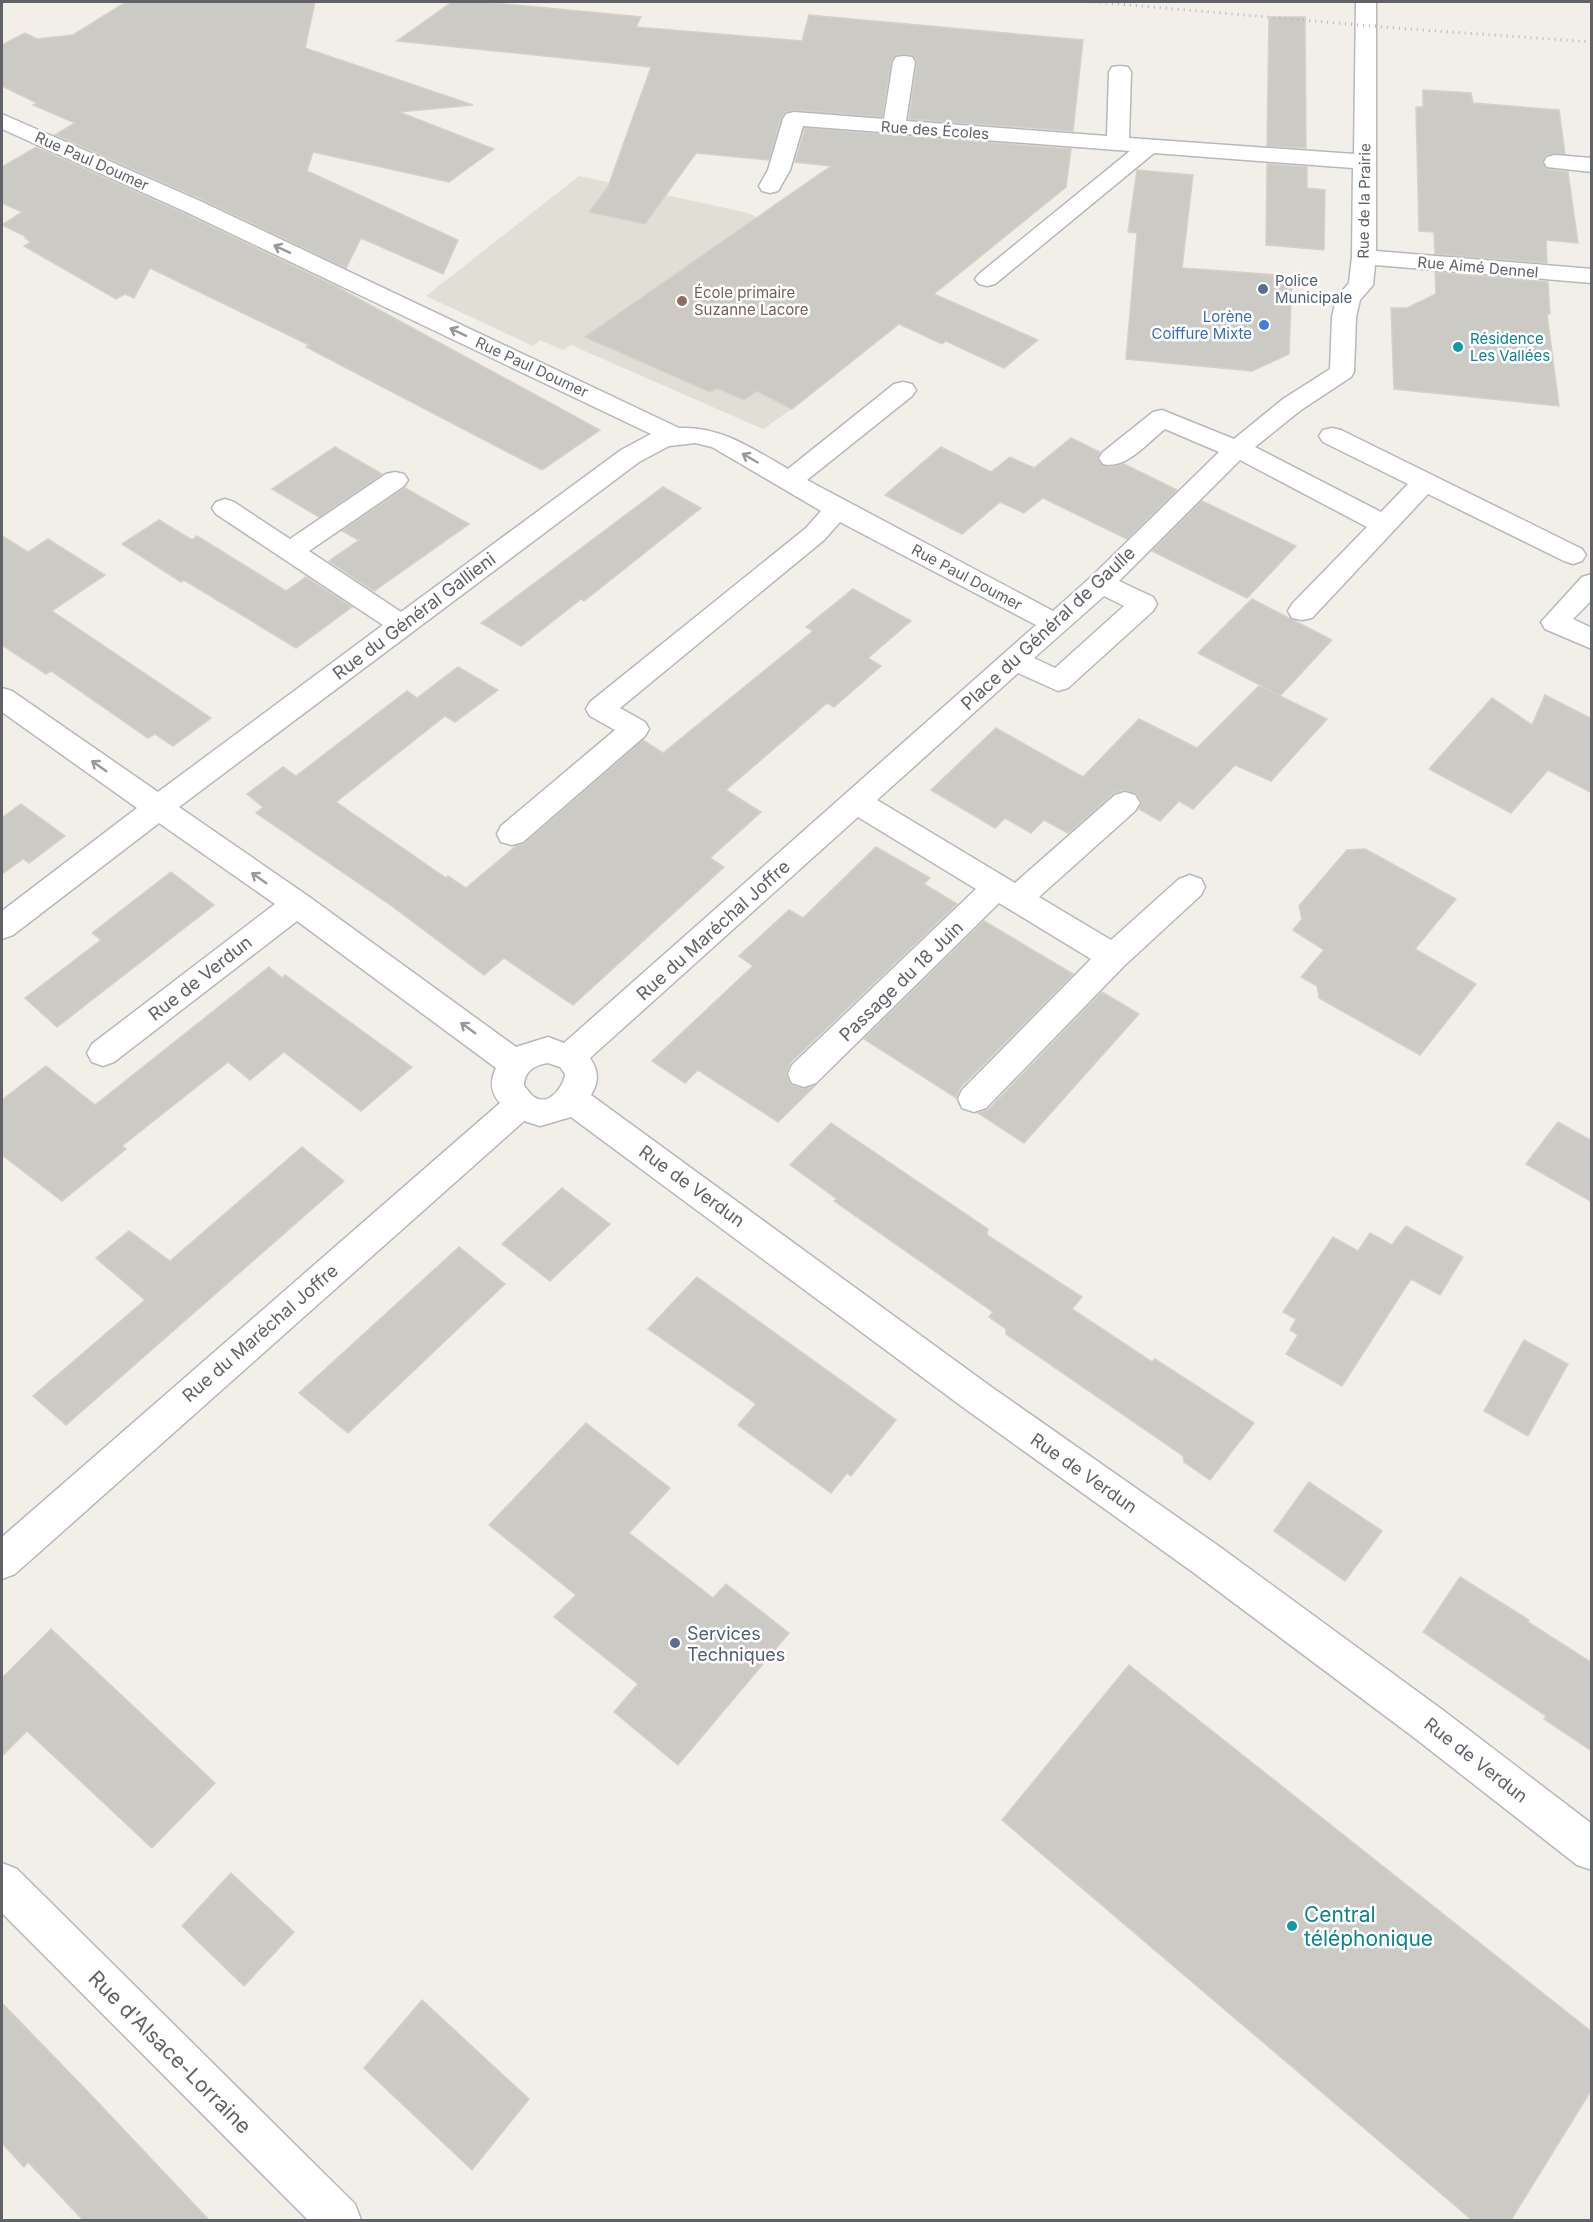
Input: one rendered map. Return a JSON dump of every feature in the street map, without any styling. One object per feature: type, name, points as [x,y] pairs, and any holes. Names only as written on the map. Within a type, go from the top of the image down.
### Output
[{"type":"street","name":"Rue de la Prairie","points":[[1238,451],[1284,411],[1342,372],[1344,317],[1348,298],[1361,285],[1364,257],[1366,2]]},
{"type":"street","points":[[894,127],[904,62]]},
{"type":"street","points":[[1118,144],[1120,72]]},
{"type":"street","name":"Rue des Écoles","points":[[770,186],[779,170],[794,119],[1365,162]]},
{"type":"street","name":"Rue Paul Doumer","points":[[2,121],[192,206],[675,436],[695,435],[720,441],[837,509],[1054,623]]},
{"type":"street","points":[[987,279],[1148,146]]},
{"type":"street","points":[[1555,162],[1592,165]]},
{"type":"street","name":"Rue Aimé Dennel","points":[[1364,257],[1592,276]]},
{"type":"street","points":[[790,481],[903,390]]},
{"type":"street","points":[[1112,458],[1162,418],[1262,460],[1384,525]]},
{"type":"street","name":"Rue du Général Gallieni","points":[[160,808],[630,456],[660,440],[675,436]]},
{"type":"street","points":[[1332,436],[1573,555]]},
{"type":"street","name":"Place du Général de Gaulle","points":[[856,802],[1101,583],[1185,499],[1238,451]]},
{"type":"street","points":[[292,550],[395,480]]},
{"type":"street","points":[[1302,611],[1425,482]]},
{"type":"street","points":[[225,508],[292,550],[402,625]]},
{"type":"street","points":[[512,834],[635,729],[600,709],[814,534],[837,509]]},
{"type":"street","points":[[1014,660],[1058,681],[1143,604],[1101,583]]},
{"type":"street","points":[[1592,583],[1555,622],[1592,640]]},
{"type":"street","points":[[2,698],[297,904],[515,1064]]},
{"type":"street","points":[[856,802],[1113,957]]},
{"type":"street","name":"Rue du Maréchal Joffre","points":[[570,1057],[856,802]]},
{"type":"street","name":"Passage du 18 Juin","points":[[804,1074],[1007,893],[1125,803]]},
{"type":"street","points":[[2,927],[160,808]]},
{"type":"street","points":[[974,1099],[1113,957],[1190,887]]},
{"type":"street","name":"Rue de Verdun","points":[[104,1053],[297,904]]},
{"type":"street","points":[[548,1050],[570,1057],[582,1072],[583,1082],[573,1100],[559,1108],[541,1112],[519,1106],[508,1090],[509,1072],[515,1064],[535,1052],[548,1050]]},
{"type":"street","name":"Rue de Verdun","points":[[573,1100],[977,1397],[1217,1567],[1430,1725],[1592,1850]]},
{"type":"street","name":"Rue du Maréchal Joffre","points":[[2,1561],[519,1106]]},
{"type":"street","name":"Rue d'Alsace-Lorraine","points":[[2,1884],[339,2220]]},
{"type":"shaded area","name":"École primaire Suzanne Lacore","points":[[579,176],[748,213],[930,299],[792,409],[763,429],[571,345],[563,350],[540,340],[533,346],[426,296]]},
{"type":"building","points":[[126,2],[315,2],[305,48],[473,105],[399,112],[494,149],[449,182],[313,152],[307,171],[458,240],[443,274],[361,238],[346,268],[201,199],[55,135],[75,123],[33,105],[37,103],[2,86],[2,45],[25,33],[37,39],[73,35]]},
{"type":"building","points":[[452,2],[484,2],[641,17],[636,27],[802,41],[809,15],[1083,40],[1073,131],[909,119],[917,61],[912,55],[896,55],[891,62],[882,117],[794,110],[785,112],[781,118],[769,160],[696,153],[645,224],[589,212],[608,187],[651,67],[397,41]]},
{"type":"building","points":[[1269,17],[1305,17],[1306,148],[1267,146]]},
{"type":"building","points":[[1423,90],[1471,93],[1473,103],[1559,110],[1565,154],[1546,155],[1542,163],[1547,169],[1568,172],[1578,243],[1546,240],[1547,263],[1435,254],[1434,232],[1419,231],[1416,107],[1423,107]]},
{"type":"building","points":[[805,128],[1071,149],[1066,187],[934,294],[1038,340],[1004,368],[946,341],[942,344],[899,324],[792,409],[757,391],[744,400],[717,388],[710,392],[585,337],[831,166],[795,162]]},
{"type":"building","points":[[36,147],[183,213],[337,287],[600,430],[542,470],[306,347],[309,345],[150,268],[134,298],[125,294],[116,299],[24,246],[31,242],[25,238],[27,237],[2,225],[22,212],[2,203],[2,167]]},
{"type":"building","points":[[1267,164],[1307,167],[1307,188],[1325,190],[1324,250],[1266,245]]},
{"type":"building","points":[[1137,170],[1193,175],[1182,268],[1292,276],[1289,354],[1252,371],[1126,359],[1137,233],[1128,232]]},
{"type":"building","points":[[1435,272],[1548,282],[1550,314],[1547,314],[1559,406],[1394,389],[1391,308],[1407,308],[1436,294]]},
{"type":"building","points":[[1071,438],[1100,452],[1097,459],[1103,466],[1112,467],[1124,464],[1177,490],[1127,539],[1043,498],[1024,513],[1000,502],[962,534],[885,495],[941,447],[991,472],[1010,457],[1034,468]]},
{"type":"building","points":[[335,447],[382,474],[319,517],[272,489]]},
{"type":"building","points":[[663,487],[701,508],[584,601],[581,599],[521,646],[481,623]]},
{"type":"building","points":[[405,488],[469,524],[374,591],[329,561],[359,540],[342,531]]},
{"type":"building","points":[[1202,501],[1296,546],[1247,598],[1152,551]]},
{"type":"building","points":[[159,520],[192,540],[197,536],[286,591],[306,577],[352,607],[296,648],[184,580],[181,582],[122,544]]},
{"type":"building","points":[[2,536],[28,552],[48,539],[105,575],[52,611],[211,718],[173,746],[155,734],[148,738],[51,671],[46,674],[2,645]]},
{"type":"building","points":[[853,589],[911,621],[868,658],[881,666],[834,707],[827,703],[726,790],[761,812],[710,858],[724,867],[573,1005],[504,958],[484,975],[389,904],[256,813],[263,807],[247,794],[283,767],[296,776],[407,691],[417,698],[458,667],[498,690],[455,722],[445,716],[336,802],[446,878],[448,876],[466,888],[516,846],[524,844],[643,740],[663,753],[813,631],[806,627]]},
{"type":"building","points":[[1252,599],[1332,640],[1280,696],[1327,719],[1271,781],[1235,765],[1193,809],[1179,801],[1160,821],[1139,809],[1142,802],[1137,794],[1124,790],[1114,793],[1068,833],[1044,820],[1031,833],[1005,818],[995,828],[931,790],[996,728],[1083,777],[1139,719],[1197,748],[1259,686],[1279,695],[1198,653]]},
{"type":"building","points":[[1545,695],[1592,719],[1592,793],[1548,770],[1511,813],[1429,769],[1492,698],[1532,725]]},
{"type":"building","points":[[21,804],[65,836],[29,863],[23,859],[2,874],[2,818]]},
{"type":"building","points":[[876,847],[930,878],[924,884],[957,904],[790,1063],[786,1075],[791,1085],[803,1089],[815,1086],[778,1122],[698,1070],[685,1083],[652,1061],[753,966],[739,956],[789,910],[803,918]]},
{"type":"building","points":[[1365,849],[1456,899],[1415,949],[1476,984],[1420,1055],[1319,998],[1317,986],[1301,977],[1324,950],[1293,930],[1302,919],[1299,906],[1347,850]]},
{"type":"building","points":[[171,872],[214,905],[57,1027],[25,998],[101,940],[92,933]]},
{"type":"building","points":[[984,921],[1073,974],[960,1088],[956,1098],[864,1039]]},
{"type":"building","points":[[269,967],[282,978],[285,975],[412,1067],[361,1111],[284,1052],[250,1080],[228,1062],[122,1146],[126,1149],[62,1201],[2,1155],[2,1100],[46,1066],[95,1105]]},
{"type":"building","points":[[1102,992],[1139,1014],[1024,1143],[978,1113],[988,1110]]},
{"type":"building","points":[[1558,1122],[1592,1141],[1592,1202],[1526,1164]]},
{"type":"building","points":[[831,1123],[988,1229],[987,1235],[1082,1297],[1072,1309],[1152,1362],[1155,1359],[1254,1423],[1210,1480],[1184,1462],[1183,1456],[1006,1334],[1006,1329],[989,1317],[993,1312],[834,1201],[837,1199],[790,1165]]},
{"type":"building","points":[[302,1147],[344,1181],[66,1425],[33,1396],[145,1300],[96,1258],[129,1231],[170,1261]]},
{"type":"building","points":[[562,1188],[610,1224],[550,1281],[502,1244]]},
{"type":"building","points":[[1406,1226],[1463,1257],[1440,1295],[1411,1279],[1342,1386],[1286,1354],[1298,1335],[1290,1330],[1296,1319],[1283,1312],[1333,1237],[1358,1251],[1370,1233],[1392,1245]]},
{"type":"building","points":[[459,1247],[505,1284],[348,1433],[299,1393]]},
{"type":"building","points":[[697,1277],[896,1420],[851,1476],[847,1473],[831,1493],[738,1425],[756,1404],[648,1329]]},
{"type":"building","points":[[1524,1340],[1568,1364],[1528,1436],[1484,1411]]},
{"type":"building","points":[[586,1423],[670,1488],[629,1533],[713,1598],[726,1584],[789,1633],[678,1765],[614,1712],[638,1684],[554,1617],[576,1595],[489,1525]]},
{"type":"building","points":[[1309,1482],[1382,1531],[1345,1581],[1274,1531]]},
{"type":"building","points":[[1460,1577],[1592,1663],[1592,1751],[1544,1719],[1546,1716],[1423,1632]]},
{"type":"building","points":[[51,1629],[215,1783],[152,1848],[27,1731],[2,1756],[2,1678]]},
{"type":"building","name":"Central téléphonique","points":[[1129,1665],[1592,2032],[1592,2089],[1511,2220],[1472,2220],[1002,1820]]},
{"type":"building","points":[[231,1873],[294,1932],[244,1986],[182,1926]]},
{"type":"building","points":[[422,2000],[529,2099],[472,2170],[364,2068]]},
{"type":"building","points":[[2,2003],[209,2220],[83,2220],[28,2162],[24,2167],[2,2143]]},
{"type":"railway","points":[[1094,2],[1395,28],[1592,42]]},
{"type":"place","name":"Police Municipale","points":[[1263,289]]},
{"type":"place","name":"École primaire Suzanne Lacore","points":[[682,301]]},
{"type":"place","name":"Lorène Coiffure Mixte","points":[[1264,325]]},
{"type":"place","name":"Résidence Les Vallées","points":[[1458,347]]},
{"type":"place","name":"Services Techniques","points":[[675,1643]]},
{"type":"place","name":"Central téléphonique","points":[[1292,1926]]}]
